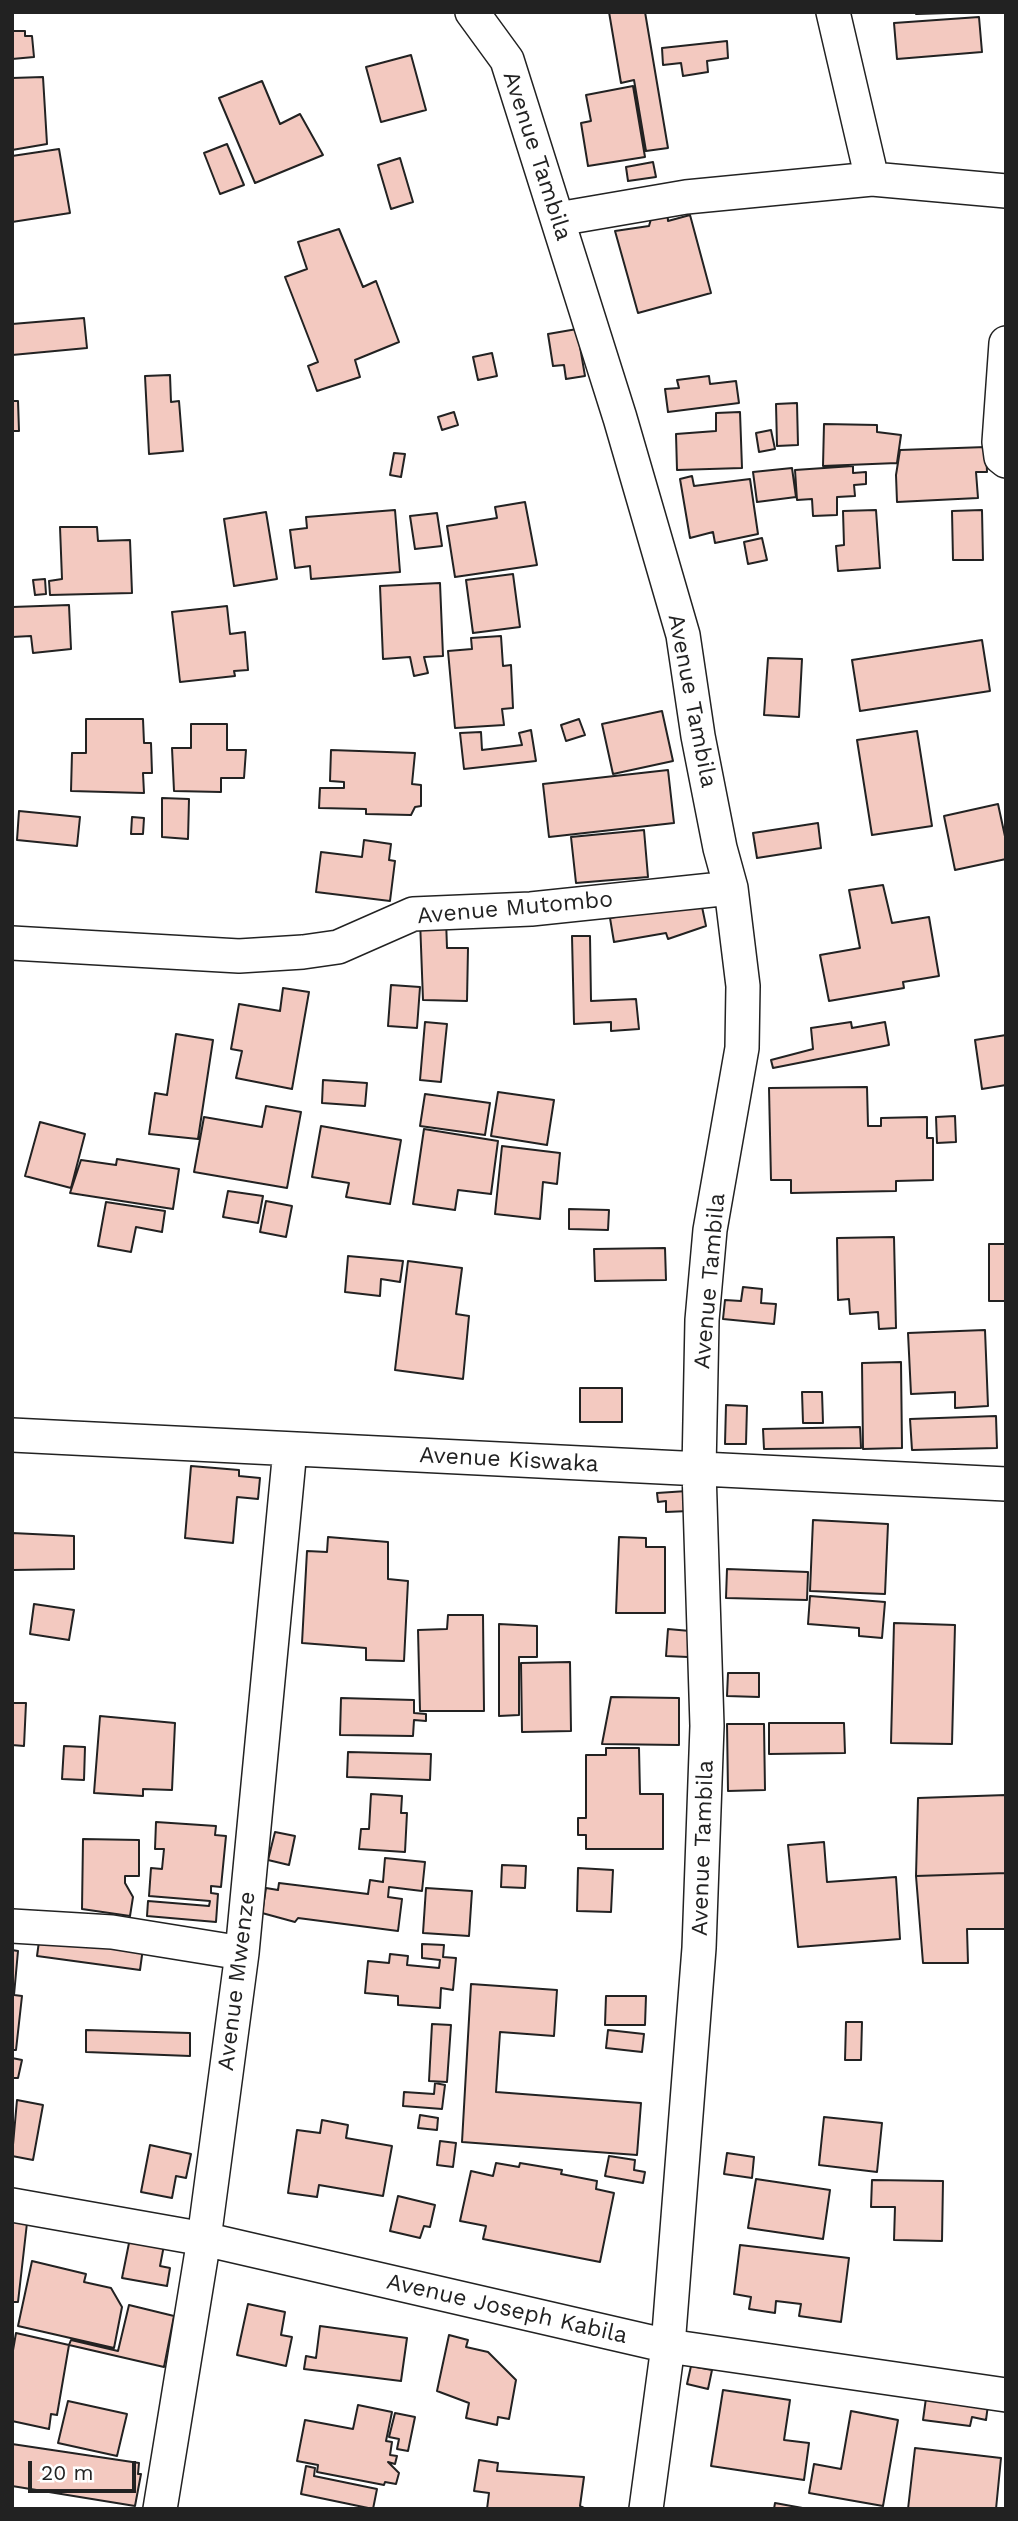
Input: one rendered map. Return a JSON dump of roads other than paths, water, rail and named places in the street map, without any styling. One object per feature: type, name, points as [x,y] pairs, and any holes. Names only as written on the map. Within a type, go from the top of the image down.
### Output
[{"type":"street","name":"Avenue Tambila","points":[[472,12],[507,60],[620,418],[683,635],[698,736],[720,848],[731,888],[743,986],[742,1048],[710,1230],[702,1320],[699,1470],[707,1726],[700,1935],[668,2346],[646,2509]]},
{"type":"street","points":[[833,12],[872,179]]},
{"type":"street","points":[[558,219],[686,197],[872,179],[1006,191]]},
{"type":"street","points":[[1006,343],[999,442],[1001,457],[1006,461]]},
{"type":"street","name":"Avenue Mutombo","points":[[12,943],[239,956],[303,952],[338,947],[413,914],[531,909],[731,888]]},
{"type":"street","name":"Avenue Kiswaka","points":[[12,1435],[1006,1484]]},
{"type":"street","name":"Avenue Mwenze","points":[[160,2509],[204,2239],[242,1953],[290,1449]]},
{"type":"street","points":[[12,1926],[112,1932],[242,1953]]},
{"type":"street","name":"Avenue Joseph Kabila","points":[[12,2205],[204,2239],[668,2346],[1006,2395]]}]
